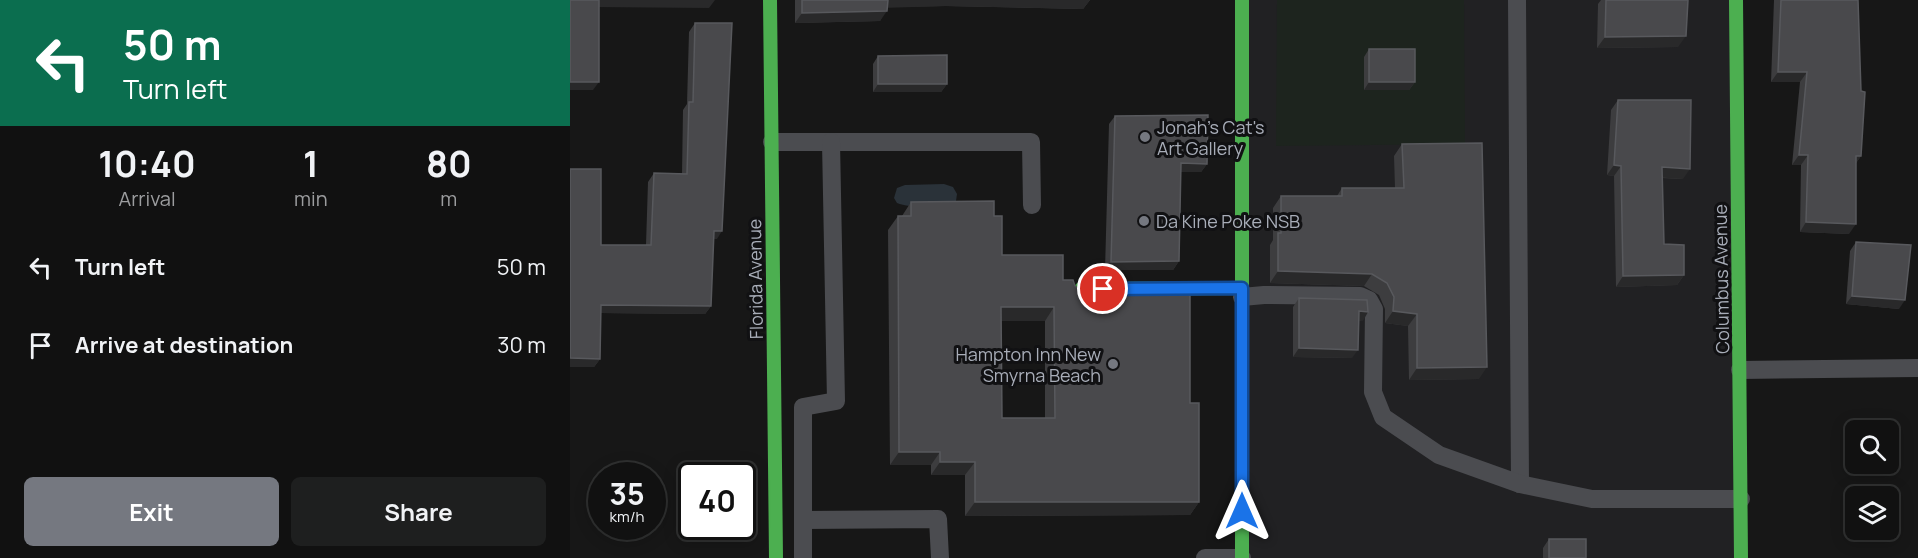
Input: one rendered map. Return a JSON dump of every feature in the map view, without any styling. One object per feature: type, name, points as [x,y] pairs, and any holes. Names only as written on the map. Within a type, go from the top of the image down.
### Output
[{"type":"street","name":"Florida Avenue","points":[[770,0],[776,558]]},
{"type":"street","points":[[1242,0],[1242,558]]},
{"type":"street","name":"Columbus Avenue","points":[[1736,0],[1741,558]]},
{"type":"street","points":[[1081,290],[1242,292]]},
{"type":"lane","points":[[1517,0],[1520,484]]},
{"type":"lane","points":[[772,142],[1031,142],[1032,205]]},
{"type":"lane","points":[[803,558],[803,407],[836,401],[831,142]]},
{"type":"lane","points":[[1242,292],[1264,295],[1360,296],[1369,300],[1374,309],[1373,392],[1383,417],[1439,455],[1520,484],[1592,499],[1741,499]]},
{"type":"lane","points":[[1740,370],[1918,368]]},
{"type":"lane","points":[[803,520],[938,519],[940,558]]},
{"type":"lane","points":[[1205,558],[1242,558]]},
{"type":"shaded area","points":[[1242,0],[1736,0],[1741,558],[1242,558]]},
{"type":"shaded area","points":[[1277,0],[1464,0],[1465,144],[1276,146]]},
{"type":"shaded area","points":[[944,184],[953,187],[957,194],[956,201],[951,204],[918,207],[897,203],[894,198],[897,188],[905,185]]},
{"type":"building","points":[[570,0],[599,0],[599,82],[570,82]]},
{"type":"building","points":[[802,0],[888,0],[887,11],[802,13]]},
{"type":"building","points":[[1606,0],[1688,0],[1686,36],[1605,37]]},
{"type":"building","points":[[1781,0],[1858,0],[1861,91],[1865,92],[1861,156],[1856,156],[1856,224],[1806,222],[1808,155],[1799,155],[1807,72],[1778,72]]},
{"type":"building","points":[[695,23],[732,23],[722,231],[714,231],[711,306],[601,305],[600,359],[570,358],[570,169],[601,169],[601,245],[651,245],[654,173],[687,174],[689,102],[693,102]]},
{"type":"building","points":[[1369,49],[1415,49],[1415,82],[1369,82]]},
{"type":"building","points":[[947,55],[947,84],[878,84],[878,56]]},
{"type":"building","points":[[1618,100],[1691,100],[1690,169],[1662,167],[1664,244],[1684,245],[1684,275],[1623,276],[1621,166],[1614,165]]},
{"type":"building","points":[[1208,115],[1207,164],[1181,163],[1179,261],[1111,262],[1115,116]]},
{"type":"building","points":[[1482,143],[1487,367],[1417,368],[1417,314],[1393,311],[1394,297],[1387,283],[1372,274],[1278,271],[1281,196],[1342,196],[1342,188],[1404,188],[1402,144]]},
{"type":"building","name":"Hampton Inn New Smyrna Beach","points":[[994,201],[994,216],[1002,216],[1002,255],[1063,255],[1063,280],[1073,280],[1075,286],[1082,292],[1090,294],[1190,294],[1190,403],[1199,403],[1199,502],[975,502],[975,462],[940,462],[940,452],[899,452],[898,216],[911,216],[911,202]],"holes":[[[1001,307],[1054,307],[1055,418],[1002,418]]]},
{"type":"building","points":[[1856,242],[1911,245],[1905,300],[1852,296]]},
{"type":"building","points":[[1299,298],[1367,300],[1368,312],[1359,311],[1358,350],[1299,348]]},
{"type":"building","points":[[1549,539],[1586,539],[1586,558],[1549,558]]},
{"type":"traffic: fast","points":[[770,0],[776,558]]},
{"type":"traffic: fast","points":[[1242,0],[1242,558]]},
{"type":"traffic: fast","points":[[1736,0],[1741,558]]},
{"type":"traffic: fast","points":[[1081,289],[1242,288]]},
{"type":"place","name":"Jonah's Cat's Art Gallery","points":[[1145,137]]},
{"type":"place","name":"Da Kine Poke NSB","points":[[1144,221]]},
{"type":"place","name":"Hampton Inn New Smyrna Beach","points":[[1113,364]]},
{"type":"route","points":[[1103,289],[1242,288],[1242,511]]}]
